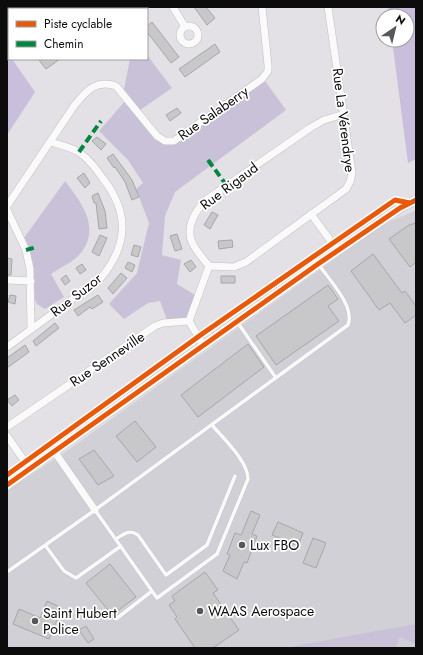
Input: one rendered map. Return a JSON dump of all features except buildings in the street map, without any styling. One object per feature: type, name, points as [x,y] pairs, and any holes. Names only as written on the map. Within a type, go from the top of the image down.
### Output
[{"type":"street","points":[[173,7],[185,27]]},
{"type":"street","name":"Rue Salaberry","points":[[7,206],[52,142],[81,97],[96,85],[107,83],[116,86],[157,136],[165,140],[174,141],[262,79],[268,71],[262,7]]},
{"type":"street","name":"Rue La Vérendrye","points":[[210,266],[234,267],[246,262],[346,189],[350,182],[352,173],[328,7]]},
{"type":"street","name":"Rue Rigaud","points":[[210,266],[193,245],[190,230],[197,209],[206,200],[310,128],[324,120],[344,114]]},
{"type":"street","name":"Rue Suzor","points":[[7,347],[100,279],[112,265],[120,248],[123,234],[121,215],[115,194],[92,163],[79,152],[52,142]]},
{"type":"street","points":[[7,485],[338,250],[400,208],[416,200]]},
{"type":"street","points":[[7,210],[26,250],[30,268],[30,329]]},
{"type":"street","points":[[311,214],[338,250]]},
{"type":"street","points":[[203,345],[189,321],[210,266]]},
{"type":"street","points":[[7,280],[30,282]]},
{"type":"street","name":"Rue Senneville","points":[[7,427],[155,326],[163,323],[189,321]]},
{"type":"street","points":[[7,436],[30,469]]},
{"type":"street","points":[[54,452],[96,510]]},
{"type":"lane","points":[[7,572],[96,510],[348,325],[350,318],[348,306],[318,264]]},
{"type":"lane","points":[[237,321],[276,378]]},
{"type":"lane","points":[[96,510],[157,598],[217,554],[248,479],[248,472],[242,461],[212,424]]},
{"type":"lane","points":[[116,539],[127,532],[138,535],[166,575],[206,545],[235,476]]},
{"type":"lane","points":[[46,545],[64,571],[76,578],[121,546]]},
{"type":"lane","points":[[116,619],[152,591]]},
{"type":"shaded area","points":[[416,7],[416,159],[408,163],[393,48],[415,48],[415,8],[388,8]]},
{"type":"shaded area","points":[[7,52],[8,60],[13,60],[35,92],[7,135]]},
{"type":"shaded area","points":[[148,56],[172,88],[140,110],[124,89],[130,60],[148,60]]},
{"type":"shaded area","points":[[265,81],[286,110],[175,192],[165,216],[162,255],[181,260],[177,284],[195,295],[185,321],[167,320],[160,301],[148,303],[124,319],[109,304],[137,273],[149,223],[136,189],[143,183],[128,160],[99,131],[126,100],[166,143]]},
{"type":"shaded area","points":[[65,181],[78,198],[87,216],[89,236],[86,245],[79,255],[51,274],[64,297],[45,309],[37,304],[35,300],[33,262],[24,238]]},
{"type":"shaded area","points":[[416,210],[416,648],[7,648],[7,490],[61,455],[382,225]]},
{"type":"shaded area","points":[[416,624],[416,644],[400,637],[395,648],[293,648],[294,646]]},
{"type":"marked path","points":[[79,152],[101,121]]},
{"type":"marked path","points":[[208,160],[227,186]]},
{"type":"marked path","points":[[26,250],[37,247]]},
{"type":"cycle path","points":[[7,475],[202,334],[395,200],[410,203]]},
{"type":"cycle path","points":[[7,485],[318,264],[400,208],[416,200]]},
{"type":"place","name":"Lux FBO","points":[[242,545]]},
{"type":"place","name":"WAAS Aerospace","points":[[200,611]]},
{"type":"place","name":"Saint Hubert Police","points":[[35,621]]}]
